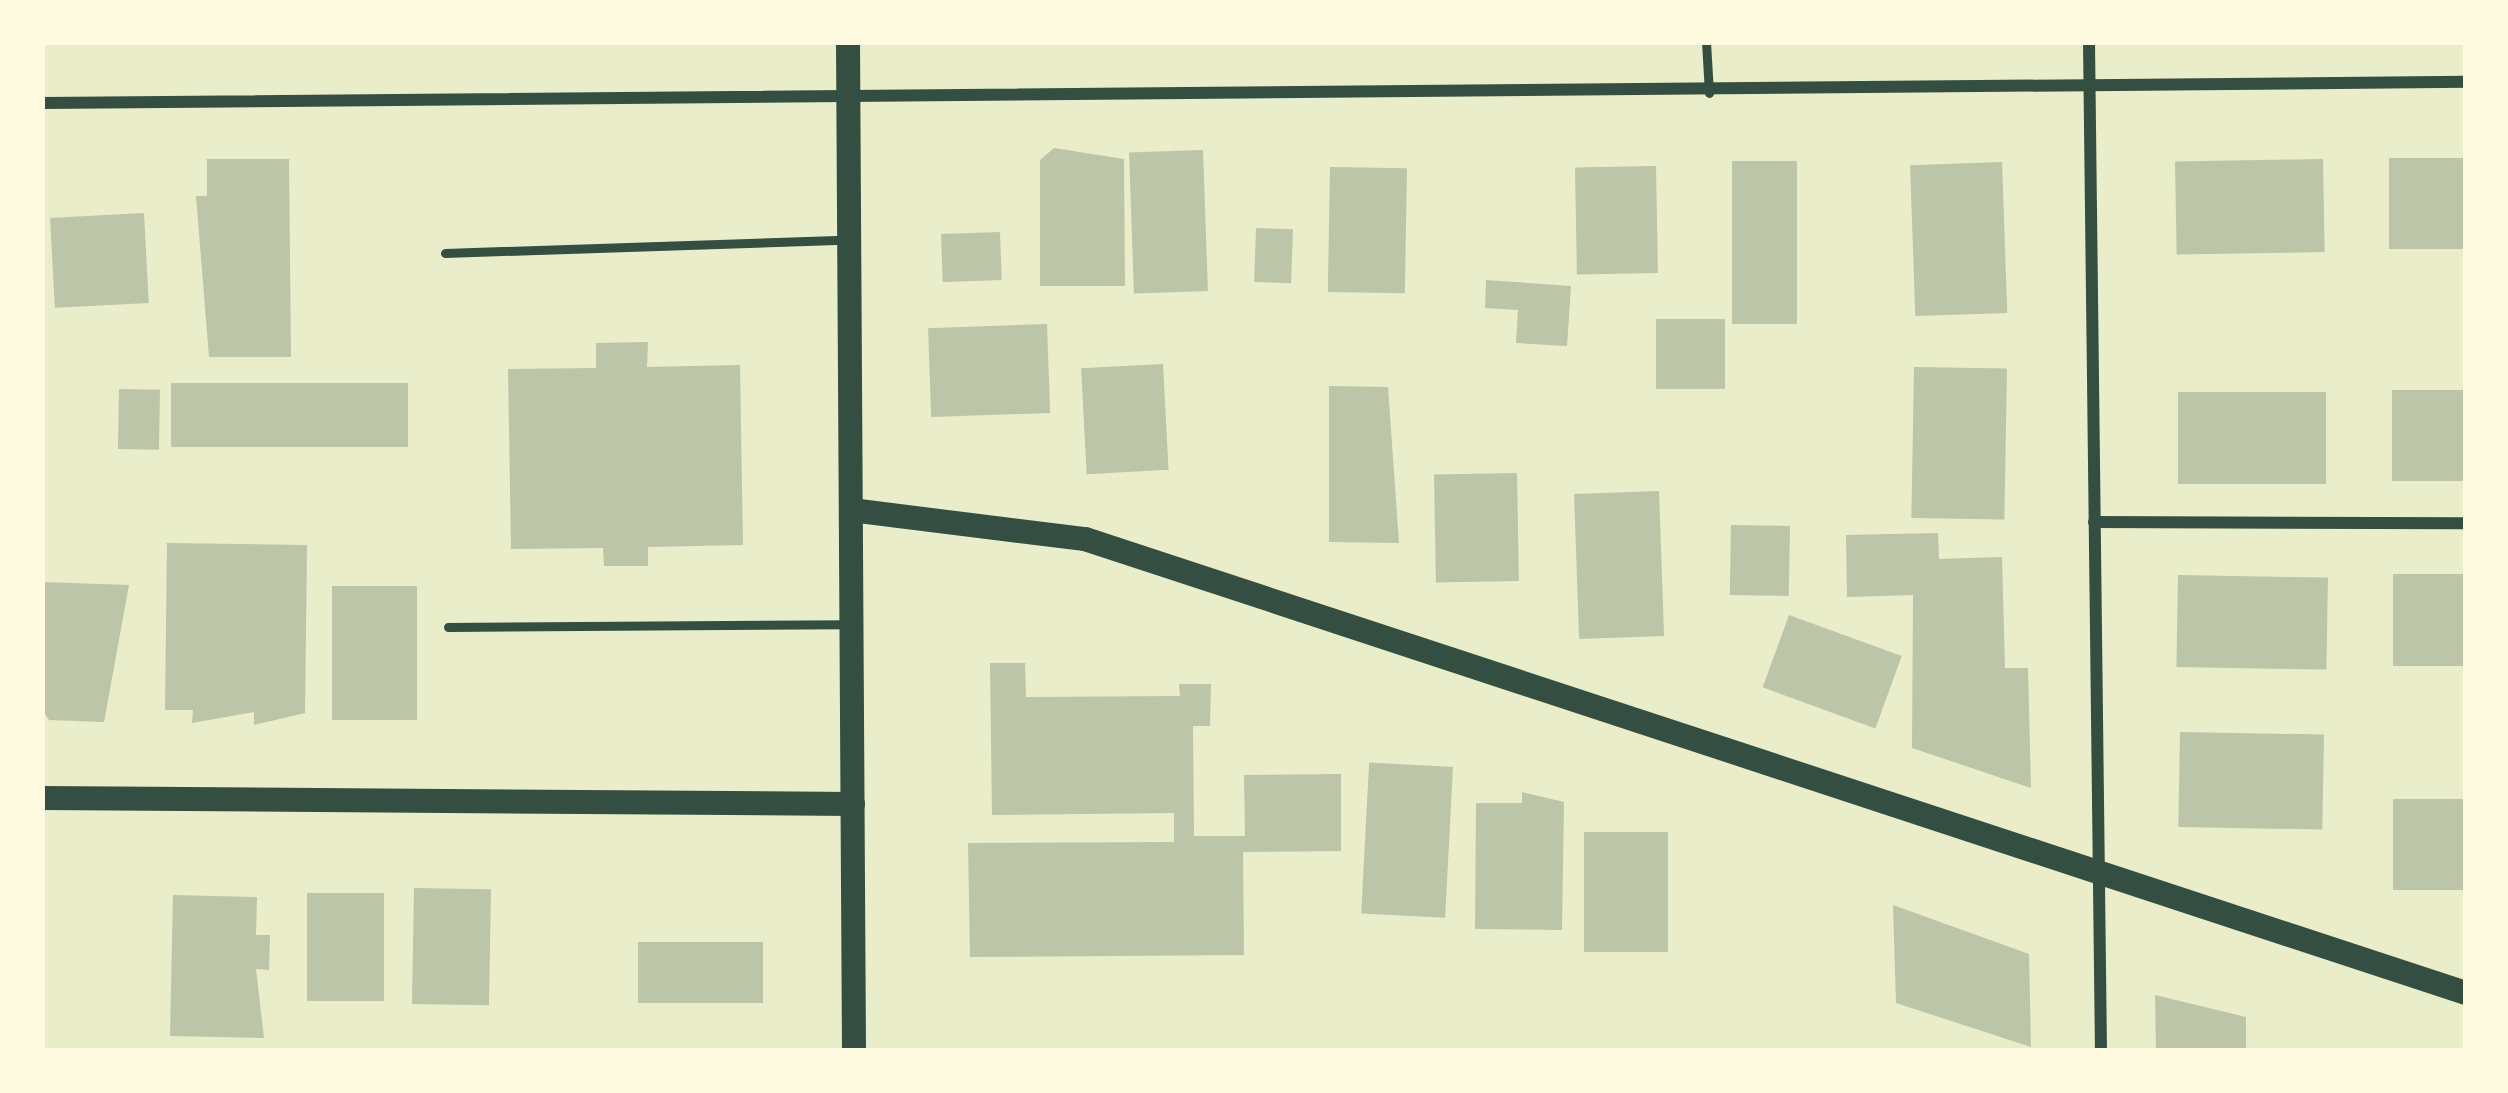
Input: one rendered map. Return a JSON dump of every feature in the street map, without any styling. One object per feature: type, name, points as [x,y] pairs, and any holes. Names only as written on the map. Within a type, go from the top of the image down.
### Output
[{"type":"main road","points":[[848,42],[854,1051]]},
{"type":"main road","points":[[850,510],[1085,539],[2098,879],[2466,993]]},
{"type":"main road","points":[[42,798],[853,804]]},
{"type":"street","points":[[2089,42],[2101,1051]]},
{"type":"street","points":[[42,103],[848,93],[1709,93],[2466,82]]},
{"type":"street","points":[[2094,522],[2466,523]]},
{"type":"lane","points":[[1706,42],[1709,93]]},
{"type":"lane","points":[[446,253],[849,240]]},
{"type":"lane","points":[[448,627],[852,624]]},
{"type":"building","points":[[1054,148],[1124,159],[1125,286],[1040,286],[1040,160]]},
{"type":"building","points":[[1203,150],[1208,291],[1134,293],[1129,153]]},
{"type":"building","points":[[2389,158],[2466,158],[2466,249],[2389,249]]},
{"type":"building","points":[[207,159],[289,159],[291,357],[209,357],[196,196],[207,196]]},
{"type":"building","points":[[2323,159],[2325,252],[2177,255],[2175,162]]},
{"type":"building","points":[[1732,161],[1797,161],[1797,324],[1732,324]]},
{"type":"building","points":[[2002,162],[2007,313],[1915,316],[1910,165]]},
{"type":"building","points":[[1656,166],[1658,273],[1577,274],[1575,167]]},
{"type":"building","points":[[1330,167],[1407,168],[1405,293],[1328,292]]},
{"type":"building","points":[[144,213],[149,303],[55,308],[50,218]]},
{"type":"building","points":[[1256,228],[1293,229],[1291,283],[1254,282]]},
{"type":"building","points":[[1000,232],[1002,280],[943,282],[941,234]]},
{"type":"building","points":[[1486,280],[1571,286],[1567,346],[1516,343],[1518,310],[1485,308]]},
{"type":"building","points":[[1656,319],[1725,319],[1725,389],[1656,389]]},
{"type":"building","points":[[1047,324],[1050,413],[931,417],[928,328]]},
{"type":"building","points":[[648,342],[647,367],[740,365],[743,545],[648,547],[648,566],[604,566],[603,548],[511,549],[508,369],[596,368],[596,343]]},
{"type":"building","points":[[1163,364],[1169,470],[1087,474],[1081,368]]},
{"type":"building","points":[[1914,367],[2007,369],[2004,520],[1911,518]]},
{"type":"building","points":[[171,383],[408,383],[408,447],[171,447]]},
{"type":"building","points":[[1329,386],[1388,387],[1399,543],[1329,542]]},
{"type":"building","points":[[119,389],[160,390],[159,450],[118,449]]},
{"type":"building","points":[[2392,390],[2466,390],[2466,481],[2392,481]]},
{"type":"building","points":[[2178,392],[2326,392],[2326,484],[2178,484]]},
{"type":"building","points":[[1517,473],[1519,581],[1436,582],[1434,474]]},
{"type":"building","points":[[1659,491],[1664,636],[1579,639],[1574,494]]},
{"type":"building","points":[[1731,525],[1790,526],[1789,596],[1730,595]]},
{"type":"building","points":[[1938,533],[1939,559],[2002,557],[2005,668],[2028,668],[2031,788],[1912,748],[1913,595],[1847,597],[1846,535]]},
{"type":"building","points":[[167,543],[307,545],[305,713],[254,725],[254,712],[192,723],[193,710],[165,710]]},
{"type":"building","points":[[2393,574],[2466,574],[2466,666],[2393,666]]},
{"type":"building","points":[[2178,575],[2328,578],[2326,670],[2176,667]]},
{"type":"building","points":[[42,582],[129,585],[104,722],[49,720],[42,710]]},
{"type":"building","points":[[332,586],[417,586],[417,720],[332,720]]},
{"type":"building","points":[[1789,615],[1902,656],[1875,728],[1763,687]]},
{"type":"building","points":[[990,663],[1025,663],[1026,697],[1180,696],[1179,684],[1211,684],[1210,726],[1193,726],[1194,836],[1245,836],[1244,775],[1341,774],[1341,851],[1243,852],[1244,955],[970,957],[968,843],[1174,842],[1174,813],[992,815]]},
{"type":"building","points":[[2180,732],[2324,735],[2322,829],[2178,827]]},
{"type":"building","points":[[1369,763],[1453,767],[1445,918],[1361,913]]},
{"type":"building","points":[[1522,792],[1564,802],[1562,930],[1475,929],[1476,803],[1522,803]]},
{"type":"building","points":[[2393,799],[2466,799],[2466,890],[2393,890]]},
{"type":"building","points":[[1584,832],[1668,832],[1668,952],[1584,952]]},
{"type":"building","points":[[414,888],[491,889],[489,1005],[412,1004]]},
{"type":"building","points":[[307,893],[384,893],[384,1001],[307,1001]]},
{"type":"building","points":[[173,895],[257,897],[256,935],[270,935],[269,970],[256,969],[264,1038],[170,1036]]},
{"type":"building","points":[[1893,905],[2029,954],[2031,1047],[1896,1003]]},
{"type":"building","points":[[638,942],[763,942],[763,1003],[638,1003]]},
{"type":"building","points":[[2155,995],[2246,1017],[2246,1051],[2156,1051]]}]
